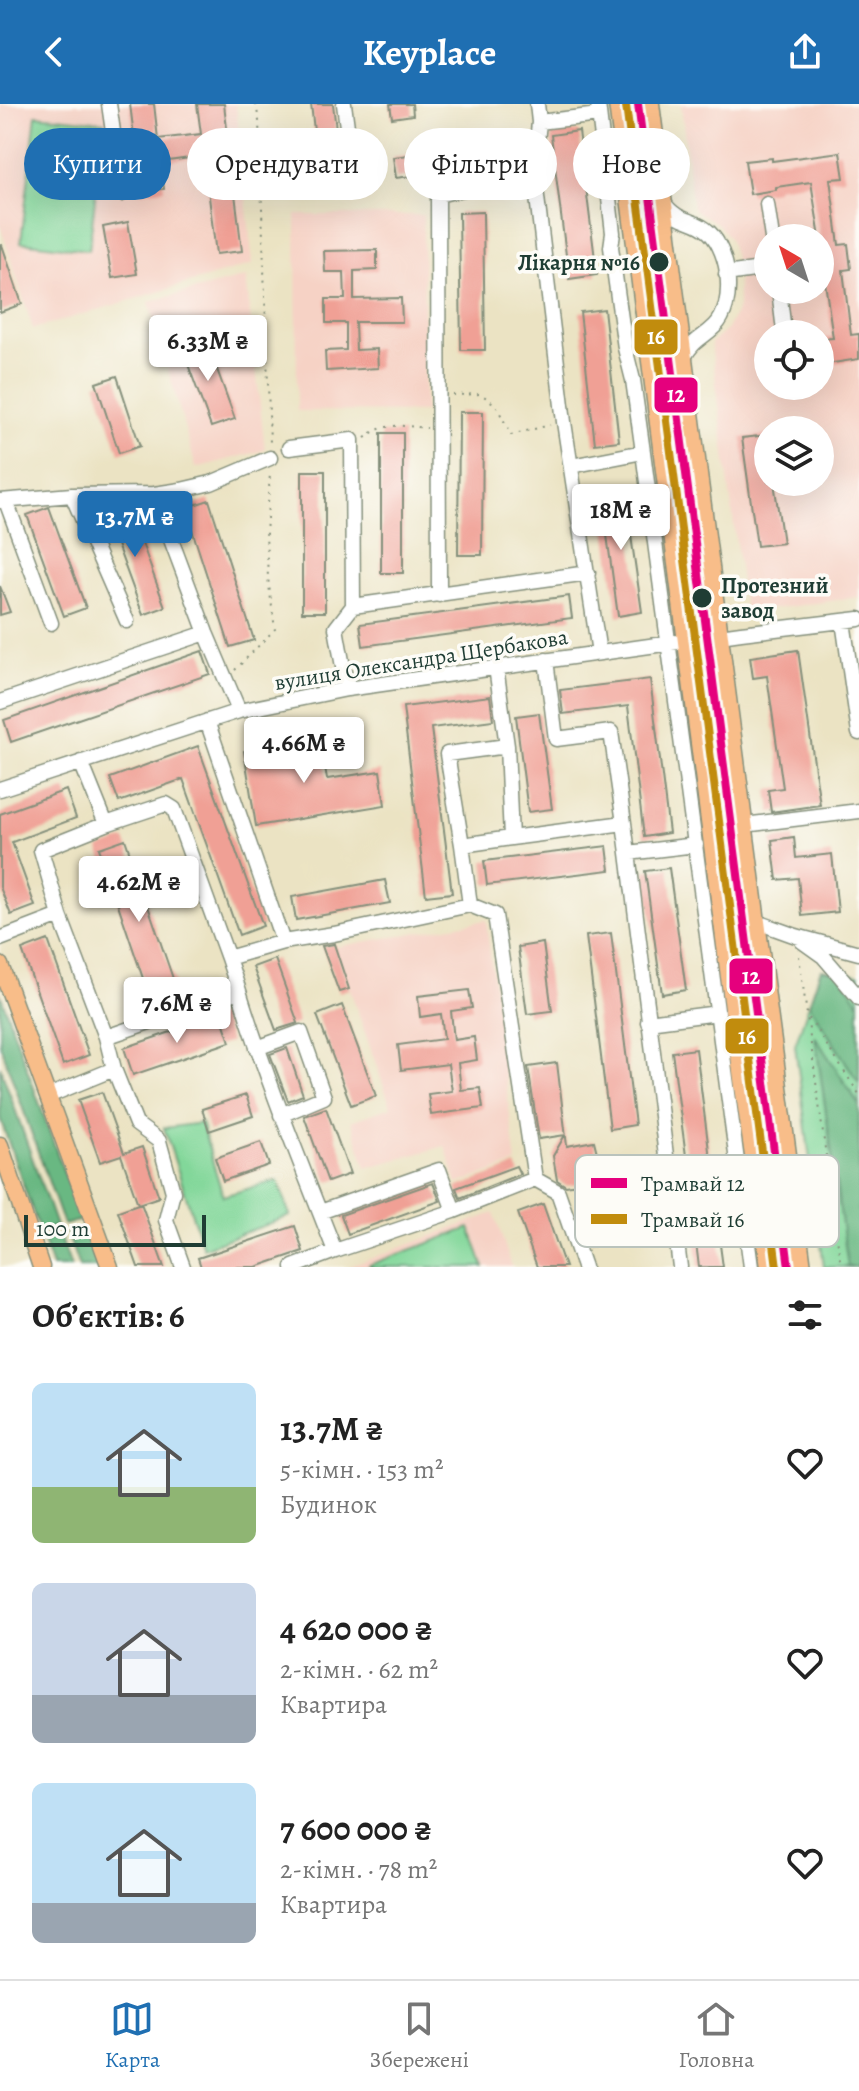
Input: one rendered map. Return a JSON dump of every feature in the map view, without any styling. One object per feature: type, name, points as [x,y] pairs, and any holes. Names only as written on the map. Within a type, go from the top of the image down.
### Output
[{"type":"main road","points":[[617,104],[686,642],[713,919],[735,1087],[748,1155]]},
{"type":"main road","points":[[651,104],[788,1155]]},
{"type":"main road","points":[[0,965],[110,1267]]},
{"type":"main road","points":[[0,1145],[41,1267]]},
{"type":"main road","points":[[765,1247],[769,1267]]},
{"type":"main road","points":[[800,1247],[803,1267]]},
{"type":"street","points":[[109,104],[112,128]]},
{"type":"street","points":[[344,104],[347,128]]},
{"type":"street","points":[[537,104],[538,128]]},
{"type":"street","points":[[539,122],[598,110],[619,305],[643,452],[696,845],[713,919],[718,1013],[735,1087],[738,1155]]},
{"type":"street","points":[[438,200],[439,595]]},
{"type":"street","points":[[537,200],[564,422],[599,653]]},
{"type":"street","points":[[663,202],[679,219],[702,226],[717,240],[724,257],[726,306],[715,326],[695,341],[684,357]]},
{"type":"street","points":[[767,204],[770,224]]},
{"type":"street","points":[[726,274],[754,270]]},
{"type":"street","points":[[289,448],[352,440],[353,606],[336,628],[347,689]]},
{"type":"street","points":[[571,466],[643,452]]},
{"type":"street","points":[[51,623],[3,501],[72,495],[154,494],[211,483],[270,458]]},
{"type":"street","points":[[154,494],[239,711]]},
{"type":"street","points":[[72,495],[127,621]]},
{"type":"street","points":[[353,606],[588,573]]},
{"type":"street","name":"вулиця Олександра Щербакова","points":[[0,789],[239,711],[347,689],[859,619]]},
{"type":"street","points":[[843,621],[859,733]]},
{"type":"street","points":[[0,702],[206,633]]},
{"type":"street","points":[[546,660],[556,739],[611,732],[666,1155]]},
{"type":"street","points":[[496,667],[507,746],[511,838]]},
{"type":"street","points":[[207,721],[283,942]]},
{"type":"street","points":[[470,905],[447,754],[507,746]]},
{"type":"street","points":[[81,762],[106,824]]},
{"type":"street","points":[[183,1267],[166,1220],[173,1192],[159,1141],[136,1124],[60,916],[41,850],[166,804],[174,809],[281,1115],[335,1251]]},
{"type":"street","points":[[744,825],[859,811]]},
{"type":"street","points":[[462,845],[624,823]]},
{"type":"street","points":[[628,853],[696,845]]},
{"type":"street","points":[[228,958],[283,942],[470,905],[495,915],[535,1179]]},
{"type":"street","points":[[0,939],[60,916]]},
{"type":"street","points":[[757,922],[859,953]]},
{"type":"street","points":[[796,936],[823,956],[859,998]]},
{"type":"street","points":[[106,1037],[239,991]]},
{"type":"street","points":[[648,1022],[718,1013]]},
{"type":"street","points":[[257,1048],[301,1032],[324,1097],[281,1115]]},
{"type":"street","points":[[48,1096],[114,1069]]},
{"type":"street","points":[[323,1211],[439,1170],[454,1211]]},
{"type":"street","points":[[293,1267],[535,1179]]},
{"type":"street","points":[[535,1179],[558,1192],[575,1241]]},
{"type":"street","points":[[577,1247],[584,1267]]},
{"type":"street","points":[[677,1247],[680,1267]]},
{"type":"street","points":[[748,1247],[751,1267]]},
{"type":"path","points":[[226,680],[275,629],[266,534],[270,458],[256,104]]},
{"type":"path","points":[[440,396],[481,394],[496,405],[511,435],[564,422]]},
{"type":"path","points":[[352,440],[363,440],[374,430],[385,426],[439,428]]},
{"type":"path","points":[[796,936],[826,1155]]},
{"type":"path","points":[[808,1016],[859,1094]]},
{"type":"path","points":[[41,1237],[83,1223]]},
{"type":"path","points":[[838,1247],[841,1267]]},
{"type":"shaded area","points":[[0,104],[236,104],[239,128],[187,128],[187,200],[246,200],[253,264],[33,329],[0,225]]},
{"type":"shaded area","points":[[681,104],[859,104],[859,597],[745,613],[711,343],[727,329],[738,307],[738,272],[730,240],[718,224],[693,209],[690,128],[684,128]]},
{"type":"shaded area","points":[[296,215],[423,215],[425,412],[297,411]]},
{"type":"shaded area","points":[[246,277],[265,450],[196,468],[149,302]]},
{"type":"shaded area","points":[[486,920],[516,1164],[457,1184],[445,1146],[366,1168],[351,1121],[391,1107],[335,947]]},
{"type":"shaded area","points":[[494,1213],[512,1267],[348,1267]]},
{"type":"green space","points":[[36,115],[104,122],[103,128],[34,128]]},
{"type":"green space","points":[[26,200],[95,200],[89,250],[21,242]]},
{"type":"green space","points":[[821,969],[859,975],[859,1267],[824,1267],[821,1247],[839,1247],[839,1155],[809,1155],[795,1045]]},
{"type":"green space","points":[[821,969],[839,972],[859,1003],[859,1083],[809,1004]]},
{"type":"green space","points":[[0,993],[81,1220],[64,1225],[0,1044]]},
{"type":"green space","points":[[815,1036],[859,1105],[859,1267],[848,1267],[839,1204],[839,1155],[832,1155]]},
{"type":"green space","points":[[0,1066],[56,1226],[40,1232],[0,1118]]},
{"type":"green space","points":[[201,1123],[223,1196],[278,1180],[290,1216],[203,1248],[164,1128]]},
{"type":"green space","points":[[84,1228],[98,1267],[79,1267],[67,1233]]},
{"type":"green space","points":[[470,1228],[484,1267],[369,1265]]},
{"type":"green space","points":[[60,1236],[71,1267],[52,1267],[43,1241]]},
{"type":"building","points":[[130,104],[154,104],[157,128],[133,128]]},
{"type":"building","points":[[197,104],[224,104],[227,128],[200,128]]},
{"type":"building","points":[[311,104],[333,104],[336,128],[314,128]]},
{"type":"building","points":[[390,104],[412,104],[413,115],[392,118]]},
{"type":"building","points":[[573,132],[573,200],[588,200],[597,275],[569,279],[557,183],[557,134]]},
{"type":"building","points":[[187,136],[187,158],[171,161],[171,137]]},
{"type":"building","points":[[840,152],[844,178],[830,179],[839,245],[848,244],[851,269],[843,270],[851,335],[859,334],[859,359],[834,363],[834,320],[830,320],[828,304],[834,304],[834,224],[818,224],[811,182],[750,194],[745,161],[772,158],[772,161]]},
{"type":"building","points":[[404,156],[404,177],[396,178],[393,157]]},
{"type":"building","points":[[209,200],[236,200],[242,251],[216,254]]},
{"type":"building","points":[[483,212],[485,350],[461,350],[459,213]]},
{"type":"building","points":[[128,222],[137,274],[112,278],[103,227]]},
{"type":"building","points":[[0,245],[22,304],[0,312]]},
{"type":"building","points":[[377,250],[377,270],[354,271],[354,299],[401,298],[402,322],[355,322],[356,350],[377,349],[378,368],[326,371],[325,351],[346,350],[346,323],[326,323],[326,299],[345,299],[344,272],[325,272],[324,251]]},
{"type":"building","points":[[604,309],[619,441],[595,444],[580,312]]},
{"type":"building","points":[[206,339],[235,419],[211,427],[182,348]]},
{"type":"building","points":[[117,376],[140,446],[119,453],[96,383]]},
{"type":"building","points":[[459,412],[483,412],[482,555],[458,555]]},
{"type":"building","points":[[381,433],[403,433],[403,573],[381,573]]},
{"type":"building","points":[[754,437],[754,496],[776,496],[783,543],[757,546],[742,438]]},
{"type":"building","points":[[302,471],[325,471],[325,612],[302,612]]},
{"type":"building","points":[[624,487],[642,612],[618,616],[601,491]]},
{"type":"building","points":[[209,500],[254,640],[230,647],[185,508]]},
{"type":"building","points":[[128,504],[165,607],[143,615],[105,512]]},
{"type":"building","points":[[49,507],[86,608],[64,616],[27,515]]},
{"type":"building","points":[[0,586],[10,612],[0,615]]},
{"type":"building","points":[[569,596],[572,618],[363,646],[360,624]]},
{"type":"building","points":[[798,650],[820,805],[771,812],[768,790],[783,788],[767,676],[753,678],[750,657]]},
{"type":"building","points":[[202,651],[210,674],[11,742],[4,720]]},
{"type":"building","points":[[650,679],[669,833],[644,837],[628,706],[563,714],[560,690]]},
{"type":"building","points":[[490,696],[493,720],[431,728],[452,893],[426,896],[403,707]]},
{"type":"building","points":[[539,713],[552,809],[528,812],[516,716]]},
{"type":"building","points":[[320,739],[327,779],[380,771],[385,805],[256,826],[244,751]]},
{"type":"building","points":[[198,746],[263,926],[239,935],[183,779],[119,802],[110,778]]},
{"type":"building","points":[[66,790],[76,818],[12,842],[35,906],[11,915],[0,887],[0,814]]},
{"type":"building","points":[[794,837],[796,858],[832,854],[838,912],[802,916],[798,878],[777,880],[772,840]]},
{"type":"building","points":[[125,839],[180,999],[153,1008],[99,848]]},
{"type":"building","points":[[607,846],[610,870],[487,885],[484,861]]},
{"type":"building","points":[[669,868],[686,990],[662,994],[645,871]]},
{"type":"building","points":[[385,880],[390,903],[296,920],[292,897]]},
{"type":"building","points":[[611,933],[635,1125],[610,1129],[586,936]]},
{"type":"building","points":[[48,940],[89,1055],[63,1065],[22,950]]},
{"type":"building","points":[[543,943],[552,1011],[527,1014],[518,947]]},
{"type":"building","points":[[334,944],[349,989],[339,992],[322,946]]},
{"type":"building","points":[[275,959],[298,1023],[276,1030],[253,967]]},
{"type":"building","points":[[469,990],[472,1008],[451,1011],[454,1040],[474,1037],[477,1060],[458,1063],[461,1090],[480,1088],[483,1108],[431,1115],[428,1094],[452,1091],[448,1064],[401,1070],[398,1045],[444,1039],[441,1014],[420,1017],[418,996]]},
{"type":"building","points":[[342,1005],[376,1096],[351,1105],[317,1015]]},
{"type":"building","points":[[221,1015],[230,1042],[133,1075],[124,1048]]},
{"type":"building","points":[[287,1048],[303,1095],[288,1101],[270,1054]]},
{"type":"building","points":[[696,1049],[710,1155],[686,1155],[672,1052]]},
{"type":"building","points":[[557,1063],[567,1146],[594,1141],[598,1155],[575,1155],[575,1184],[566,1186],[557,1180],[553,1156],[565,1135],[539,1139],[528,1067]]},
{"type":"building","points":[[102,1092],[124,1153],[142,1147],[159,1197],[138,1204],[121,1155],[100,1162],[78,1100]]},
{"type":"building","points":[[246,1095],[253,1116],[209,1131],[202,1109]]},
{"type":"building","points":[[326,1108],[350,1174],[328,1182],[304,1116]]},
{"type":"building","points":[[261,1142],[269,1165],[223,1181],[215,1158]]},
{"type":"building","points":[[516,1166],[520,1174],[460,1198],[456,1188]]},
{"type":"building","points":[[433,1183],[440,1201],[348,1234],[341,1215]]},
{"type":"building","points":[[141,1203],[164,1267],[138,1267],[118,1211]]},
{"type":"building","points":[[543,1204],[565,1267],[537,1267],[518,1213]]},
{"type":"building","points":[[295,1226],[303,1251],[256,1267],[201,1267],[198,1258]]},
{"type":"building","points":[[697,1247],[720,1247],[723,1267],[699,1267]]},
{"type":"tram line","name":"12","points":[[638,104],[774,1155]]},
{"type":"tram line","name":"16","points":[[626,106],[762,1155]]},
{"type":"tram line","name":"16","points":[[774,1247],[777,1267]]},
{"type":"tram line","name":"12","points":[[786,1247],[789,1267]]},
{"type":"place","name":"Лікарня №16","points":[[659,262]]},
{"type":"place","name":"Протезний завод","points":[[702,598]]}]
